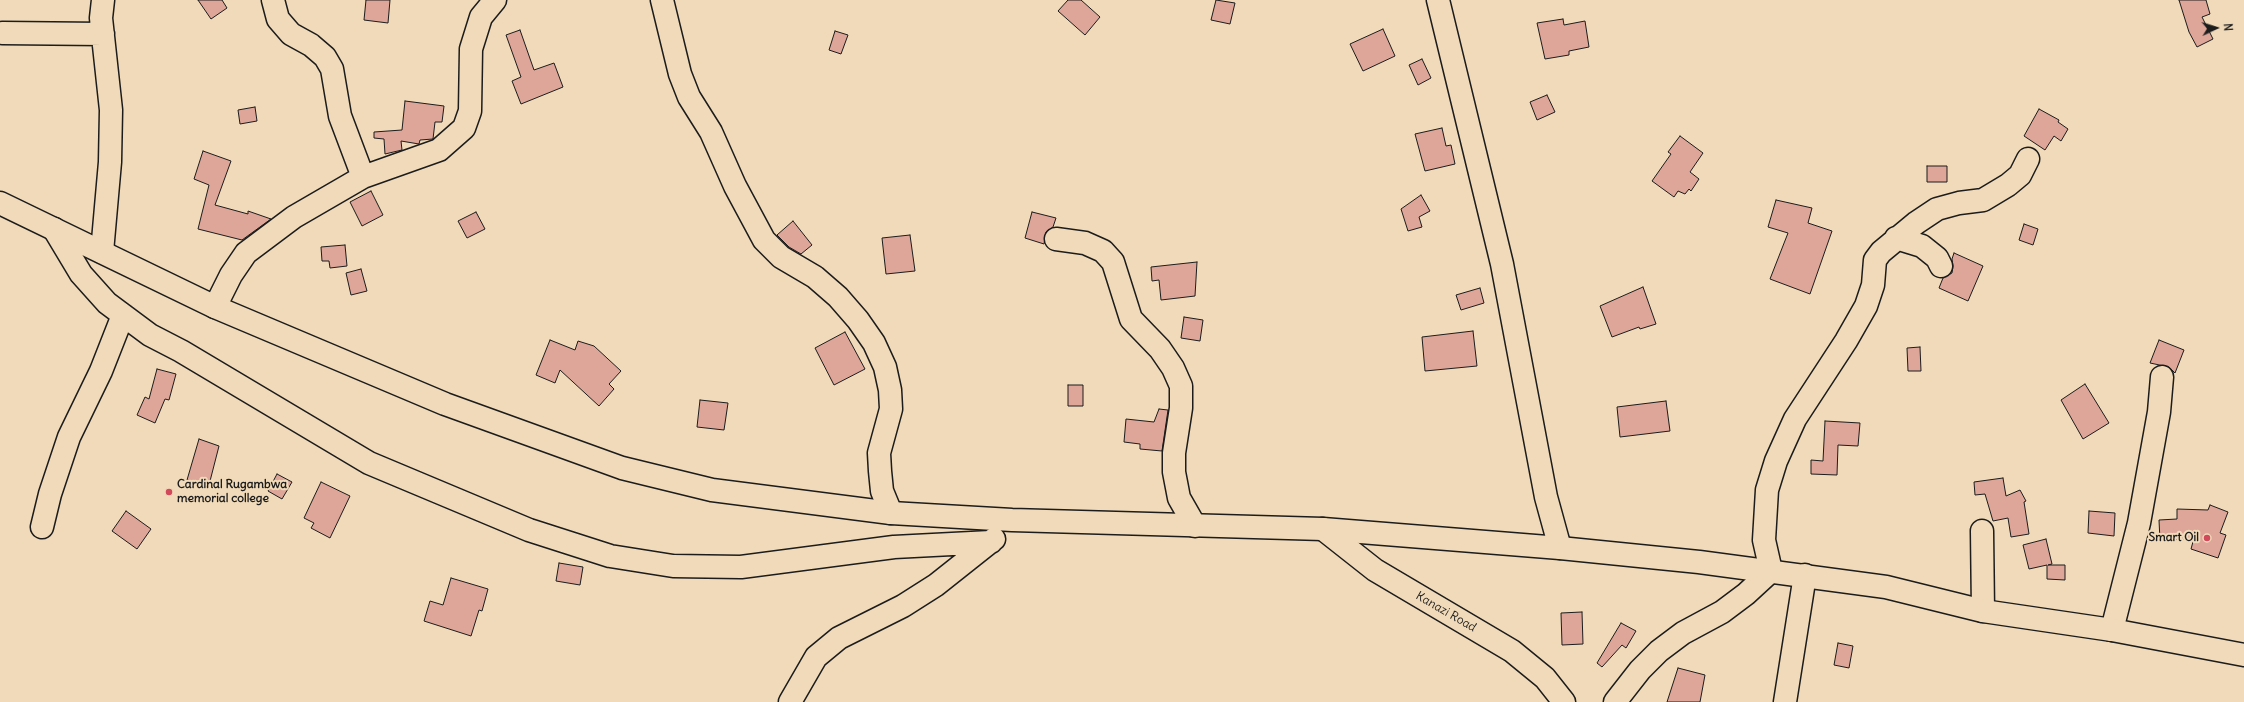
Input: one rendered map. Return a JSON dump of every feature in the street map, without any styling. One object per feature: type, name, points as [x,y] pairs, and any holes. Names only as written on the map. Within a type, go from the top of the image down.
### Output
[{"type":"main road","points":[[102,252],[110,176],[111,110],[103,34],[103,0]]},
{"type":"main road","points":[[273,0],[278,19],[291,34],[311,45],[325,57],[332,69],[340,116],[363,177]]},
{"type":"main road","points":[[215,307],[231,275],[246,253],[255,245],[294,218],[363,177],[439,150],[464,128],[470,111],[471,49],[481,17],[495,0]]},
{"type":"main road","points":[[662,0],[680,74],[690,97],[711,132],[735,186],[764,240],[781,257],[815,277],[838,296],[858,320],[874,343],[885,367],[890,390],[891,409],[879,453],[882,490],[891,513]]},
{"type":"main road","points":[[1438,0],[1502,264],[1546,497],[1560,548]]},
{"type":"main road","points":[[2,33],[103,34]]},
{"type":"main road","points":[[1771,571],[1764,540],[1767,490],[1776,461],[1795,419],[1846,341],[1866,306],[1873,285],[1875,260],[1896,238],[1937,209],[1982,200],[2008,185],[2020,175],[2028,159]]},
{"type":"main road","points":[[0,203],[215,307],[445,404],[622,468],[712,490],[891,513],[1012,520],[1323,529],[1560,548],[1771,571],[1886,587],[1983,611],[2112,630],[2244,655]]},
{"type":"main road","points":[[54,229],[81,274],[107,303],[150,335],[181,351],[369,463],[529,530],[610,556],[673,566],[741,567],[894,547],[991,542]]},
{"type":"main road","points":[[1896,238],[1922,246],[1937,258],[1942,266]]},
{"type":"main road","points":[[1056,239],[1085,243],[1103,251],[1113,262],[1131,319],[1160,350],[1181,386],[1181,408],[1174,453],[1174,472],[1179,498],[1196,526]]},
{"type":"main road","points":[[42,527],[50,494],[69,437],[101,371],[123,315]]},
{"type":"main road","points":[[2112,630],[2139,523],[2159,412],[2162,377]]},
{"type":"main road","points":[[790,702],[816,657],[839,638],[903,606],[936,585],[991,542],[1012,520]]},
{"type":"main road","name":"Kanazi Road","points":[[1323,529],[1375,570],[1512,651],[1545,678],[1564,702]]},
{"type":"main road","points":[[1982,531],[1983,611]]},
{"type":"main road","points":[[1615,702],[1640,670],[1659,651],[1683,633],[1722,612],[1746,594],[1771,571]]},
{"type":"main road","points":[[1785,702],[1805,576]]},
{"type":"building","points":[[198,0],[222,0],[227,8],[211,19]]},
{"type":"building","points":[[366,0],[390,0],[388,23],[364,20]]},
{"type":"building","points":[[1068,0],[1081,0],[1100,17],[1085,35],[1058,11]]},
{"type":"building","points":[[1216,0],[1235,3],[1230,24],[1211,20]]},
{"type":"building","points":[[2179,0],[2206,0],[2210,14],[2202,17],[2213,39],[2197,47],[2189,32]]},
{"type":"building","points":[[1563,19],[1564,25],[1585,21],[1589,47],[1569,51],[1569,55],[1545,59],[1537,23]]},
{"type":"building","points":[[1383,29],[1395,56],[1363,71],[1350,44]]},
{"type":"building","points":[[520,30],[534,70],[554,63],[563,87],[521,104],[512,81],[521,77],[506,35]]},
{"type":"building","points":[[835,31],[848,35],[841,54],[829,50]]},
{"type":"building","points":[[1422,59],[1431,78],[1418,85],[1409,65]]},
{"type":"building","points":[[1547,95],[1555,112],[1537,120],[1530,102]]},
{"type":"building","points":[[405,101],[444,106],[442,122],[435,122],[433,139],[420,140],[419,144],[401,141],[402,150],[385,154],[384,139],[374,138],[374,132],[402,130]]},
{"type":"building","points":[[255,107],[257,121],[240,124],[238,110]]},
{"type":"building","points":[[2039,109],[2059,120],[2058,122],[2068,129],[2061,141],[2054,136],[2045,150],[2024,136]]},
{"type":"building","points":[[1442,128],[1446,146],[1451,145],[1455,164],[1425,171],[1415,134]]},
{"type":"building","points":[[1680,136],[1703,153],[1690,172],[1699,179],[1691,191],[1689,189],[1685,194],[1678,191],[1674,197],[1652,181],[1671,154],[1668,152]]},
{"type":"building","points":[[203,151],[231,161],[215,205],[248,214],[248,211],[271,219],[242,240],[198,229],[209,185],[194,179]]},
{"type":"building","points":[[1927,166],[1947,166],[1947,182],[1927,182]]},
{"type":"building","points":[[371,191],[383,215],[362,226],[350,202]]},
{"type":"building","points":[[1421,195],[1430,211],[1419,217],[1422,227],[1408,231],[1401,209]]},
{"type":"building","points":[[1776,200],[1812,208],[1808,223],[1832,231],[1810,294],[1770,279],[1788,233],[1768,227]]},
{"type":"building","points":[[476,212],[485,229],[467,238],[458,221]]},
{"type":"building","points":[[1032,212],[1056,218],[1053,227],[1046,232],[1044,244],[1025,238]]},
{"type":"building","points":[[793,221],[812,245],[801,254],[789,247],[777,235]]},
{"type":"building","points":[[2024,224],[2038,229],[2033,245],[2019,240]]},
{"type":"building","points":[[910,235],[915,271],[886,274],[882,238]]},
{"type":"building","points":[[345,245],[347,266],[330,268],[329,261],[322,261],[321,247]]},
{"type":"building","points":[[1954,253],[1983,266],[1968,301],[1939,288],[1943,278],[1952,273],[1952,259]]},
{"type":"building","points":[[1197,262],[1195,296],[1161,300],[1159,280],[1152,281],[1151,267]]},
{"type":"building","points":[[361,269],[367,291],[351,295],[346,273]]},
{"type":"building","points":[[1643,287],[1656,324],[1640,329],[1639,327],[1612,337],[1600,306]]},
{"type":"building","points":[[1480,288],[1484,303],[1461,310],[1456,295]]},
{"type":"building","points":[[1184,317],[1203,320],[1200,341],[1181,338]]},
{"type":"building","points":[[1473,331],[1477,366],[1425,371],[1422,337]]},
{"type":"building","points":[[845,332],[865,369],[834,385],[815,348]]},
{"type":"building","points":[[550,340],[575,350],[578,341],[594,346],[621,371],[609,384],[614,389],[599,406],[560,370],[555,383],[536,375]]},
{"type":"building","points":[[2159,340],[2184,350],[2175,373],[2169,367],[2150,363]]},
{"type":"building","points":[[1920,347],[1921,371],[1908,371],[1907,348]]},
{"type":"building","points":[[157,369],[176,374],[169,400],[165,399],[155,423],[137,415],[145,397],[149,399]]},
{"type":"building","points":[[2085,384],[2109,423],[2083,439],[2061,400]]},
{"type":"building","points":[[1068,385],[1083,385],[1083,406],[1068,406]]},
{"type":"building","points":[[700,400],[728,403],[724,430],[697,427]]},
{"type":"building","points":[[1666,401],[1670,431],[1620,437],[1617,407]]},
{"type":"building","points":[[1159,409],[1168,410],[1162,451],[1140,449],[1140,444],[1124,442],[1126,419],[1154,422]]},
{"type":"building","points":[[1825,421],[1860,423],[1858,446],[1838,445],[1837,475],[1811,474],[1811,460],[1823,461]]},
{"type":"building","points":[[199,439],[219,446],[209,485],[187,480]]},
{"type":"building","points":[[277,474],[292,482],[282,499],[268,491]]},
{"type":"building","points":[[2003,478],[2006,496],[2020,490],[2026,501],[2024,502],[2029,534],[2011,537],[2008,518],[1993,521],[1985,494],[1975,495],[1974,482]]},
{"type":"building","points":[[321,482],[350,496],[330,538],[311,528],[314,523],[304,518]]},
{"type":"building","points":[[2210,505],[2228,512],[2220,533],[2226,535],[2218,558],[2191,549],[2194,538],[2160,541],[2159,520],[2177,519],[2177,509],[2208,510]]},
{"type":"building","points":[[126,511],[151,529],[137,549],[112,531]]},
{"type":"building","points":[[2089,511],[2115,513],[2114,536],[2088,533]]},
{"type":"building","points":[[2046,539],[2052,564],[2048,565],[2065,565],[2065,580],[2047,579],[2047,565],[2029,569],[2023,545]]},
{"type":"building","points":[[559,563],[583,567],[580,585],[556,581]]},
{"type":"building","points":[[451,578],[488,589],[482,611],[479,610],[471,636],[424,621],[430,601],[443,605]]},
{"type":"building","points":[[1582,612],[1583,644],[1562,645],[1561,613]]},
{"type":"building","points":[[1621,623],[1636,631],[1626,648],[1622,645],[1602,667],[1597,663]]},
{"type":"building","points":[[1838,643],[1853,646],[1849,668],[1834,665]]},
{"type":"building","points":[[1678,668],[1705,675],[1700,702],[1667,702]]},
{"type":"place","name":"Cardinal Rugambwa memorial college","points":[[169,492]]},
{"type":"place","name":"Smart Oil","points":[[2207,538]]}]
